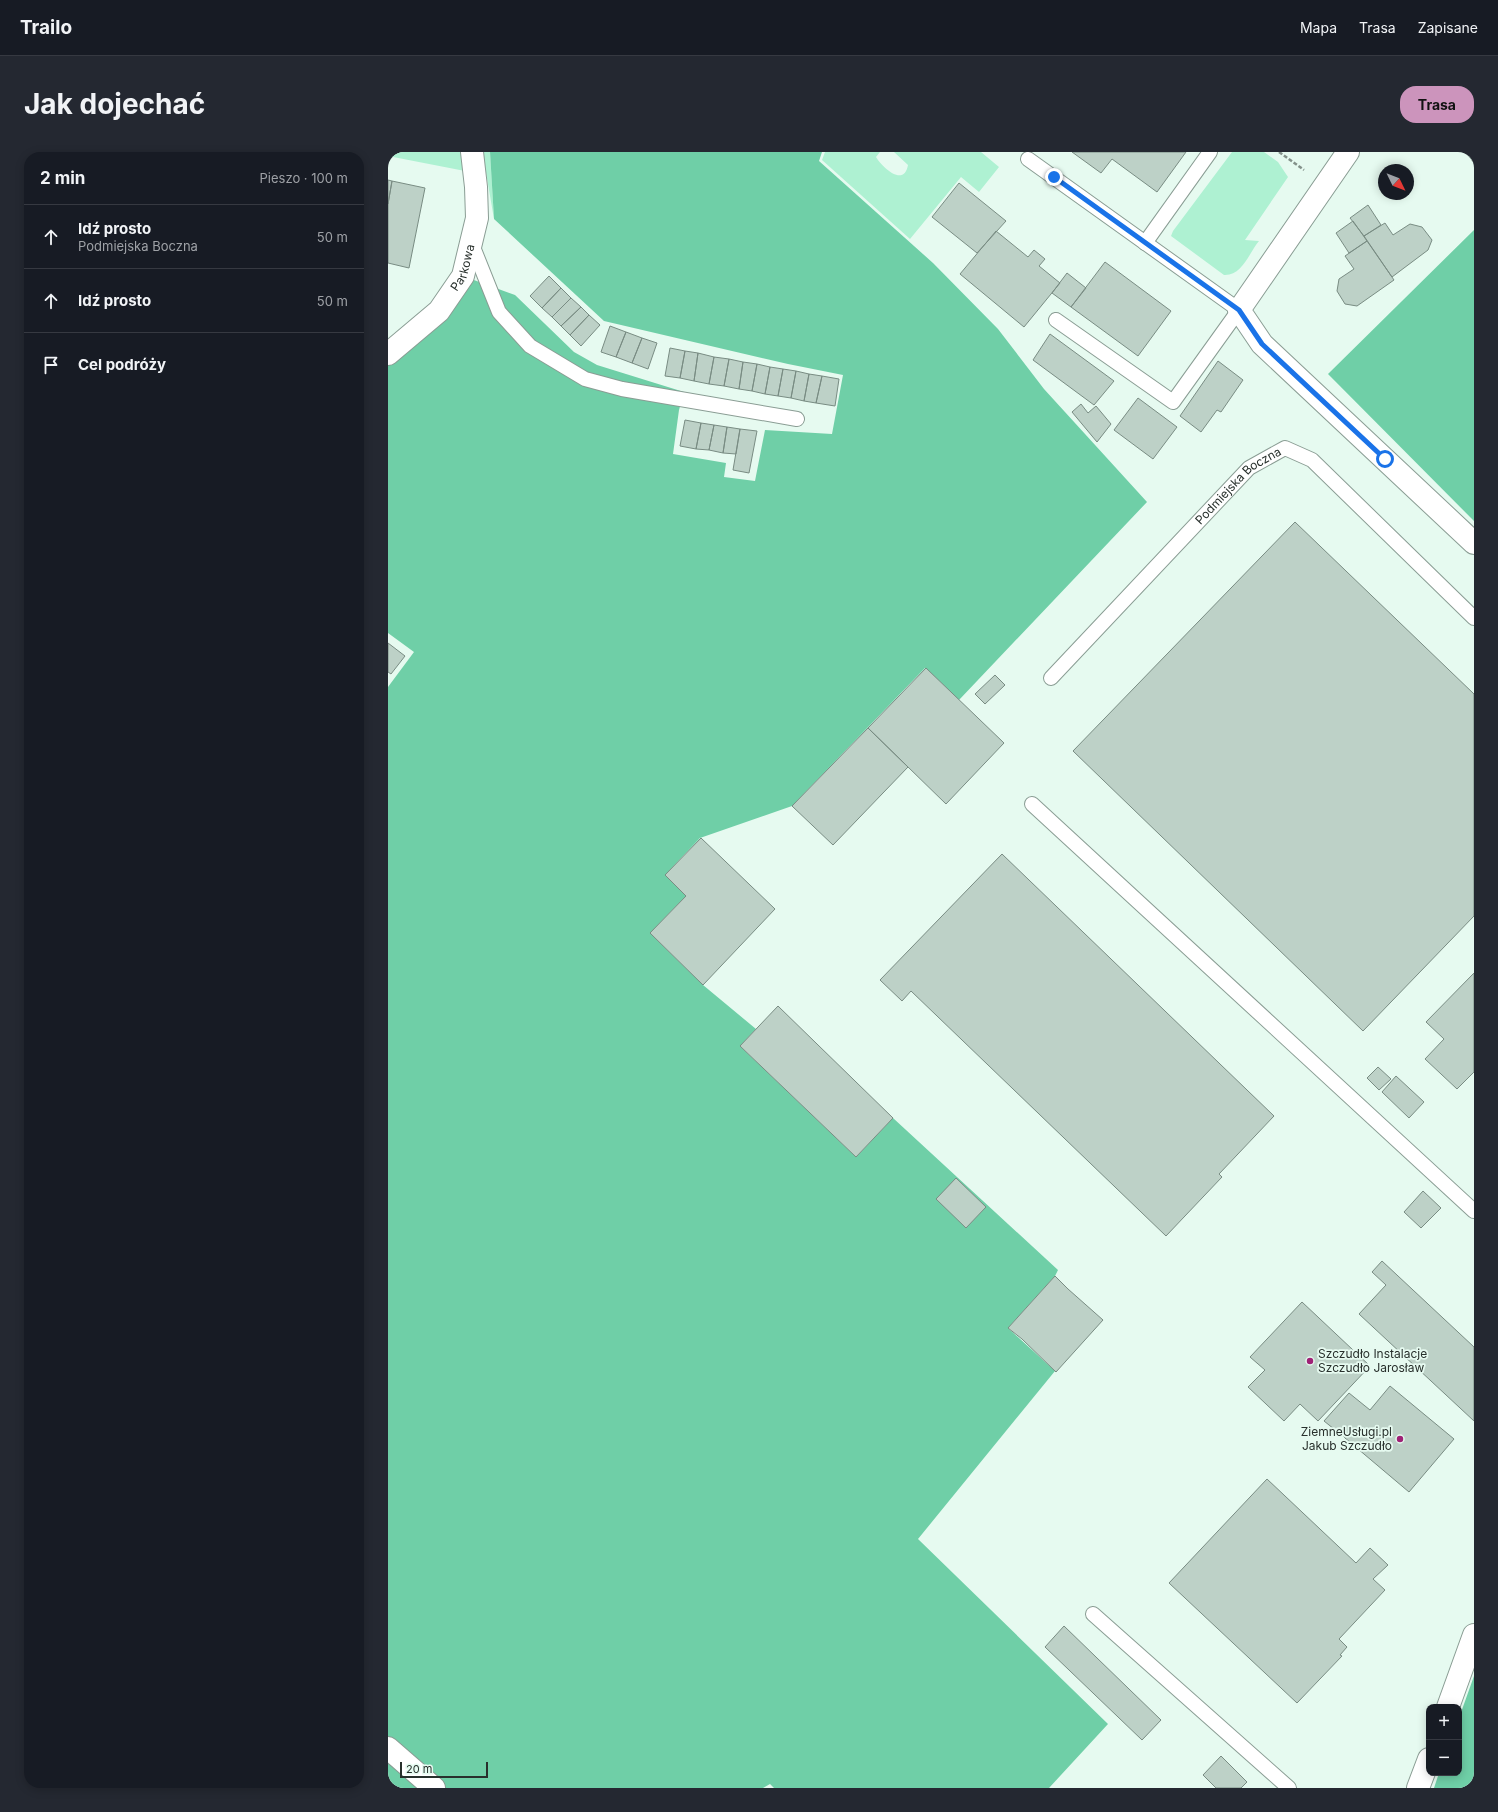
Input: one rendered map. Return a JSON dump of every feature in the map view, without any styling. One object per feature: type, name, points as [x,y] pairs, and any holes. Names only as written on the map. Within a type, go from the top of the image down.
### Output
[{"type":"street","name":"Parkowa","points":[[388,354],[440,311],[463,276],[477,218],[476,187],[472,152]]},
{"type":"street","points":[[1348,152],[1239,310],[1262,344],[1474,543]]},
{"type":"street","points":[[1449,1704],[1474,1635]]},
{"type":"street","points":[[388,1748],[434,1788]]},
{"type":"street","points":[[1418,1788],[1426,1767]]},
{"type":"lane","points":[[1145,243],[1210,152]]},
{"type":"lane","points":[[1028,159],[1239,310],[1173,402],[1056,320]]},
{"type":"lane","points":[[471,242],[500,312],[530,346],[585,379],[622,389],[797,419]]},
{"type":"lane","name":"Podmiejska Boczna","points":[[1051,678],[1249,468],[1285,448],[1312,460],[1474,618]]},
{"type":"lane","points":[[1032,804],[1474,1211]]},
{"type":"lane","points":[[1093,1614],[1288,1788]]},
{"type":"green space","points":[[388,152],[461,152],[465,171],[388,156]]},
{"type":"green space","points":[[483,152],[490,152],[494,219],[484,161]]},
{"type":"green space","points":[[490,152],[822,152],[819,161],[933,263],[998,329],[1044,389],[1147,502],[959,700],[925,668],[792,806],[700,838],[665,875],[686,896],[650,933],[703,985],[756,1029],[740,1046],[856,1157],[893,1118],[1058,1270],[1055,1276],[1008,1328],[1055,1371],[918,1539],[1108,1724],[1049,1788],[774,1788],[770,1784],[763,1788],[388,1788],[388,687],[414,652],[388,633],[388,354],[463,276],[515,295],[574,352],[597,365],[684,392],[679,410],[673,454],[726,463],[724,477],[755,481],[765,430],[832,434],[843,375],[788,364],[604,321],[494,219]]},
{"type":"green space","points":[[825,152],[880,152],[876,157],[879,161],[888,170],[898,175],[902,175],[906,172],[908,165],[894,152],[981,152],[999,167],[979,192],[961,177],[910,239],[822,160]]},
{"type":"green space","points":[[1232,152],[1264,152],[1278,162],[1288,177],[1245,240],[1259,241],[1236,272],[1224,275],[1171,236],[1173,231]]},
{"type":"green space","points":[[1474,230],[1474,521],[1328,374]]},
{"type":"green space","points":[[1474,1676],[1474,1788],[1434,1788],[1438,1776],[1462,1776],[1462,1710]]},
{"type":"building","points":[[1072,152],[1186,152],[1157,192],[1112,159],[1101,173]]},
{"type":"building","points":[[1466,152],[1474,152],[1474,163]]},
{"type":"building","points":[[388,180],[392,181],[388,204]]},
{"type":"building","points":[[392,181],[425,188],[409,268],[388,263],[388,204]]},
{"type":"building","points":[[959,183],[1006,221],[977,253],[932,217]]},
{"type":"building","points":[[1368,205],[1381,225],[1364,236],[1350,218]]},
{"type":"building","points":[[1353,221],[1367,241],[1349,253],[1336,233]]},
{"type":"building","points":[[1385,223],[1393,235],[1410,224],[1422,227],[1432,240],[1428,250],[1392,277],[1364,236]]},
{"type":"building","points":[[996,231],[1028,257],[1034,250],[1045,259],[1039,266],[1060,283],[1024,327],[960,274]]},
{"type":"building","points":[[1367,241],[1394,280],[1357,306],[1345,304],[1337,291],[1339,279],[1354,269],[1345,256]]},
{"type":"building","points":[[1105,262],[1171,311],[1138,356],[1071,307]]},
{"type":"building","points":[[1067,273],[1086,288],[1071,307],[1052,293]]},
{"type":"building","points":[[549,276],[561,288],[542,308],[530,296]]},
{"type":"building","points":[[561,288],[571,298],[552,317],[542,308]]},
{"type":"building","points":[[571,298],[581,307],[561,326],[552,317]]},
{"type":"building","points":[[581,307],[589,315],[570,335],[561,326]]},
{"type":"building","points":[[589,315],[600,325],[581,346],[570,335]]},
{"type":"building","points":[[610,326],[626,332],[616,357],[601,352]]},
{"type":"building","points":[[626,332],[642,338],[632,363],[616,357]]},
{"type":"building","points":[[1050,334],[1114,381],[1094,405],[1033,360]]},
{"type":"building","points":[[642,338],[657,343],[648,369],[632,363]]},
{"type":"building","points":[[670,348],[685,351],[680,378],[665,376]]},
{"type":"building","points":[[685,351],[698,353],[694,381],[680,378]]},
{"type":"building","points":[[698,353],[714,357],[709,384],[694,381]]},
{"type":"building","points":[[714,357],[729,359],[724,386],[709,384]]},
{"type":"building","points":[[729,359],[743,362],[739,389],[724,386]]},
{"type":"building","points":[[1218,361],[1243,380],[1221,412],[1217,410],[1201,432],[1180,416]]},
{"type":"building","points":[[743,362],[757,364],[752,391],[739,389]]},
{"type":"building","points":[[757,364],[770,367],[765,394],[752,391]]},
{"type":"building","points":[[770,367],[783,369],[778,396],[765,394]]},
{"type":"building","points":[[783,369],[796,371],[791,398],[778,396]]},
{"type":"building","points":[[796,371],[809,374],[804,401],[791,398]]},
{"type":"building","points":[[809,374],[822,376],[816,403],[804,401]]},
{"type":"building","points":[[822,376],[839,379],[835,406],[816,403]]},
{"type":"building","points":[[1138,398],[1177,427],[1153,459],[1114,430]]},
{"type":"building","points":[[1081,404],[1088,413],[1096,406],[1111,424],[1097,442],[1072,412]]},
{"type":"building","points":[[685,420],[701,423],[696,449],[680,446]]},
{"type":"building","points":[[701,423],[714,425],[709,450],[696,449]]},
{"type":"building","points":[[714,425],[727,427],[723,453],[709,450]]},
{"type":"building","points":[[727,427],[740,429],[736,454],[723,453]]},
{"type":"building","points":[[740,429],[757,431],[749,473],[733,470]]},
{"type":"building","points":[[1295,522],[1474,694],[1474,916],[1363,1031],[1073,751]]},
{"type":"building","points":[[388,643],[405,656],[391,674],[388,672]]},
{"type":"building","points":[[926,668],[1004,743],[946,804],[868,728]]},
{"type":"building","points":[[995,675],[1005,685],[985,704],[975,694]]},
{"type":"building","points":[[868,728],[908,767],[833,845],[792,806]]},
{"type":"building","points":[[701,838],[775,909],[703,985],[650,933],[686,896],[665,875]]},
{"type":"building","points":[[1002,854],[1274,1116],[1219,1174],[1222,1177],[1166,1236],[911,991],[902,1001],[880,980]]},
{"type":"building","points":[[1474,973],[1474,1072],[1457,1089],[1425,1059],[1444,1039],[1426,1022]]},
{"type":"building","points":[[778,1006],[893,1118],[856,1157],[740,1046]]},
{"type":"building","points":[[1378,1067],[1391,1079],[1379,1090],[1367,1078]]},
{"type":"building","points":[[1396,1076],[1424,1102],[1409,1118],[1382,1092]]},
{"type":"building","points":[[956,1178],[986,1207],[966,1228],[936,1199]]},
{"type":"building","points":[[1423,1191],[1441,1208],[1421,1228],[1404,1212]]},
{"type":"building","points":[[1382,1261],[1474,1347],[1474,1421],[1359,1314],[1386,1285],[1372,1272]]},
{"type":"building","points":[[1055,1276],[1103,1320],[1056,1372],[1022,1339],[1008,1328]]},
{"type":"building","name":"Szczudło Instalacje Szczudło Jarosław","points":[[1302,1302],[1370,1366],[1318,1421],[1300,1404],[1284,1421],[1248,1387],[1265,1370],[1250,1357]]},
{"type":"building","name":"ZiemneUsługi.pl Jakub Szczudło","points":[[1390,1386],[1454,1439],[1409,1492],[1345,1438],[1339,1430],[1334,1429],[1324,1421],[1349,1393],[1370,1410]]},
{"type":"building","points":[[1267,1479],[1356,1563],[1370,1548],[1388,1565],[1373,1579],[1385,1590],[1339,1639],[1347,1647],[1340,1655],[1342,1656],[1297,1703],[1169,1583]]},
{"type":"building","points":[[1064,1626],[1161,1720],[1142,1740],[1045,1647]]},
{"type":"building","points":[[1221,1756],[1247,1782],[1241,1788],[1216,1788],[1203,1775]]},
{"type":"place","name":"Szczudło Instalacje Szczudło Jarosław","points":[[1310,1361]]},
{"type":"place","name":"ZiemneUsługi.pl Jakub Szczudło","points":[[1400,1439]]},
{"type":"route","points":[[1054,177],[1239,310],[1262,344],[1385,459]]}]
